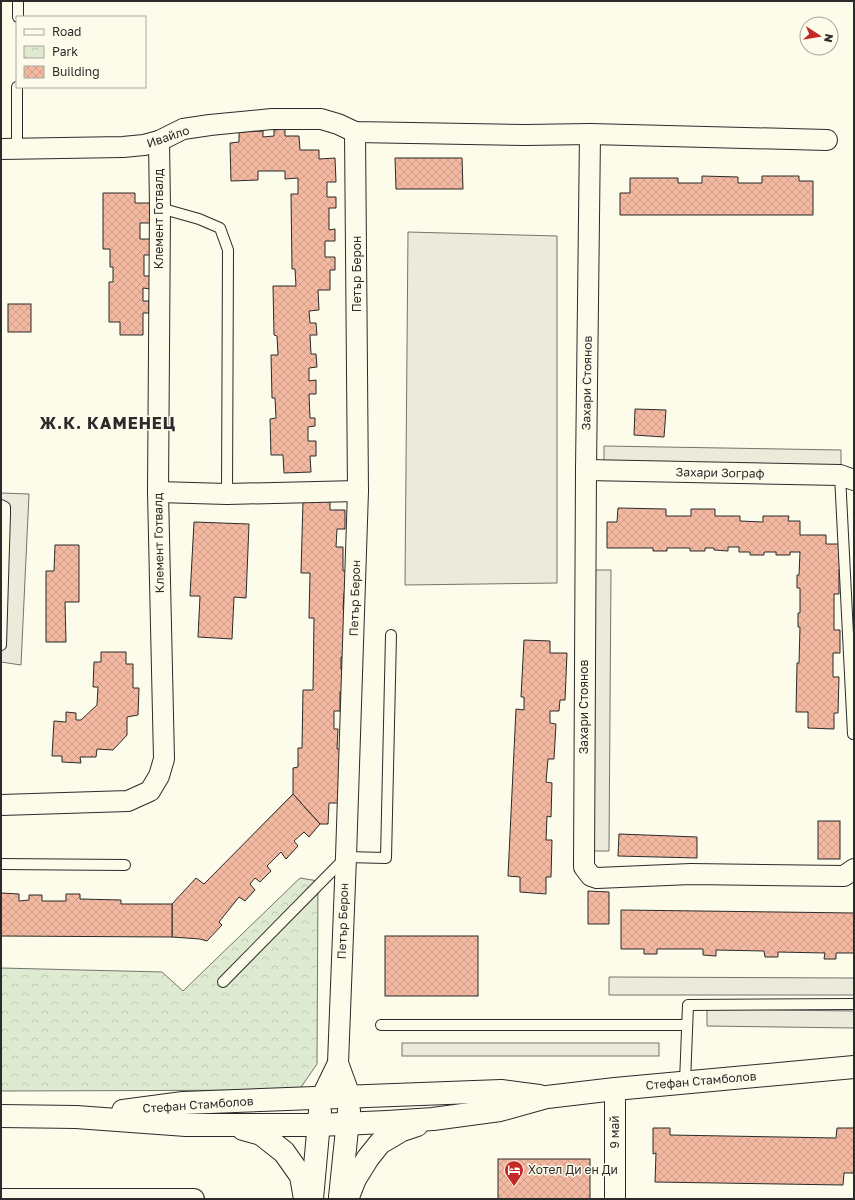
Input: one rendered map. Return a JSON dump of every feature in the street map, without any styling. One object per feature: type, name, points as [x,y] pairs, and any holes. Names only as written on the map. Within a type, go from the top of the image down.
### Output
[{"type":"street","name":"Ивайло","points":[[9,149],[123,147],[144,145],[183,129],[272,119],[321,120],[338,124],[355,132]]},
{"type":"street","points":[[355,132],[525,135],[590,134],[827,140]]},
{"type":"street","name":"Петър Берон","points":[[350,1096],[338,1063],[358,491],[355,132]]},
{"type":"street","name":"Захари Стоянов","points":[[590,134],[586,470],[584,867],[591,876],[597,878],[691,874],[844,876],[854,869]]},
{"type":"street","name":"Клемент Готвалд","points":[[1,805],[128,801],[150,791],[159,776],[164,759],[158,492],[159,140]]},
{"type":"street","name":"Захари Зограф","points":[[586,470],[847,477]]},
{"type":"street","points":[[158,492],[227,494],[358,491]]},
{"type":"street","name":"Петър Берон","points":[[321,1098],[338,1063]]},
{"type":"street","name":"Стефан Стамболов","points":[[1,1116],[76,1117],[186,1125],[348,1124],[433,1119],[500,1110],[547,1097],[615,1089],[854,1067]]},
{"type":"street","name":"9 май","points":[[615,1089],[616,1199]]},
{"type":"street","name":"Стефан Стамболов","points":[[76,1117],[183,1103],[501,1090],[547,1097]]},
{"type":"street","points":[[340,1199],[350,1096]]},
{"type":"street","points":[[312,1199],[321,1098]]},
{"type":"street","points":[[347,1199],[355,1178],[380,1143],[402,1130],[433,1119]]},
{"type":"street","points":[[228,1125],[260,1134],[284,1152],[301,1176],[305,1199]]},
{"type":"street","points":[[1,1199],[194,1198]]},
{"type":"lane","points":[[18,1],[18,16]]},
{"type":"lane","points":[[9,149],[17,88]]},
{"type":"lane","points":[[160,208],[199,219],[220,228],[228,250],[227,494]]},
{"type":"lane","points":[[847,477],[853,734]]},
{"type":"lane","points":[[1,505],[5,508],[1,645]]},
{"type":"lane","points":[[223,982],[346,857],[386,858],[391,635]]},
{"type":"lane","points":[[1,864],[125,865]]},
{"type":"lane","points":[[685,1082],[688,1005],[854,1004]]},
{"type":"lane","points":[[381,1025],[687,1025]]},
{"type":"green space","points":[[300,878],[318,881],[317,1064],[299,1090],[1,1091],[1,968],[162,972],[183,991]]},
{"type":"shaded area","points":[[408,232],[557,236],[557,583],[405,585]]},
{"type":"shaded area","points":[[604,446],[841,450],[841,466],[604,463]]},
{"type":"shaded area","points":[[1,493],[29,494],[21,665],[1,662]]},
{"type":"shaded area","points":[[594,570],[611,570],[609,851],[592,851]]},
{"type":"shaded area","points":[[609,977],[854,978],[854,995],[609,995]]},
{"type":"shaded area","points":[[707,1009],[854,1011],[854,1028],[707,1026]]},
{"type":"shaded area","points":[[402,1043],[659,1043],[659,1056],[402,1056]]},
{"type":"building","points":[[285,129],[285,136],[299,136],[300,150],[319,150],[319,159],[335,158],[336,182],[327,182],[327,197],[336,197],[336,208],[329,208],[329,230],[335,229],[335,241],[325,241],[325,257],[335,257],[335,270],[330,270],[330,290],[318,290],[319,310],[309,311],[310,323],[316,323],[317,335],[310,335],[311,354],[316,354],[317,367],[309,368],[309,381],[316,380],[316,394],[309,394],[310,418],[315,418],[315,426],[308,427],[308,441],[316,441],[316,456],[310,456],[311,472],[284,473],[283,455],[271,455],[270,419],[276,418],[275,398],[272,398],[271,355],[278,355],[277,336],[274,335],[273,286],[296,286],[295,269],[292,269],[291,194],[298,194],[298,178],[285,179],[285,171],[258,171],[258,180],[231,181],[230,143],[239,142],[239,132],[263,131],[263,137],[274,136],[274,130]]},
{"type":"building","points":[[395,158],[462,158],[463,189],[396,189]]},
{"type":"building","points":[[702,176],[738,177],[738,183],[762,183],[762,176],[799,176],[799,181],[813,181],[813,215],[620,215],[620,193],[630,193],[630,178],[678,178],[678,183],[702,183]]},
{"type":"building","points":[[103,193],[135,193],[135,203],[153,203],[153,223],[140,223],[140,239],[150,239],[150,255],[144,255],[144,276],[151,276],[151,289],[143,288],[143,301],[149,301],[149,313],[143,313],[143,335],[120,335],[120,322],[109,322],[109,282],[113,282],[113,267],[110,267],[110,249],[103,249]]},
{"type":"building","points":[[8,304],[31,304],[31,332],[8,332]]},
{"type":"building","points":[[635,409],[666,410],[664,437],[634,435]]},
{"type":"building","points":[[303,501],[330,501],[330,510],[345,510],[345,529],[337,529],[336,547],[343,547],[343,571],[351,571],[350,594],[344,593],[343,609],[351,610],[349,658],[341,657],[341,669],[346,669],[346,693],[340,692],[340,711],[334,711],[334,729],[338,729],[337,749],[346,749],[339,803],[329,803],[328,824],[320,824],[293,794],[293,768],[298,767],[298,748],[302,748],[303,690],[313,690],[314,618],[309,618],[310,573],[301,573]]},
{"type":"building","points":[[618,508],[666,509],[666,516],[691,516],[691,509],[715,509],[715,516],[740,516],[740,521],[763,522],[763,516],[789,516],[788,521],[800,521],[800,535],[826,535],[826,544],[842,544],[842,569],[839,569],[839,594],[834,594],[834,630],[840,630],[840,653],[833,653],[833,677],[839,677],[838,713],[834,713],[834,729],[808,728],[808,712],[796,712],[797,663],[799,663],[800,627],[798,627],[798,613],[800,613],[800,588],[797,588],[797,575],[799,575],[800,552],[790,552],[790,555],[776,555],[776,552],[764,552],[764,555],[750,555],[750,552],[739,552],[739,547],[728,547],[728,551],[714,550],[714,548],[705,548],[705,551],[690,551],[690,548],[667,548],[667,551],[653,551],[653,548],[607,548],[607,522],[617,522]]},
{"type":"building","points":[[194,522],[249,524],[246,598],[234,597],[232,639],[198,637],[200,596],[190,596]]},
{"type":"building","points":[[55,545],[79,545],[79,602],[65,602],[66,642],[46,642],[46,571],[54,571]]},
{"type":"building","points":[[524,640],[550,641],[550,653],[567,653],[565,700],[560,700],[559,711],[550,711],[550,723],[556,724],[554,759],[548,759],[546,782],[552,783],[551,817],[547,816],[546,840],[552,840],[551,877],[546,877],[546,894],[520,892],[520,877],[508,876],[516,709],[524,710],[524,697],[521,697]]},
{"type":"building","points":[[101,652],[126,652],[126,664],[133,664],[133,688],[139,688],[138,715],[127,717],[127,735],[113,750],[97,749],[96,757],[80,757],[81,763],[62,762],[62,756],[52,756],[54,721],[66,722],[66,712],[76,713],[76,720],[81,720],[97,705],[98,687],[93,687],[94,662],[101,662]]},
{"type":"building","points":[[293,794],[320,824],[309,837],[304,832],[294,841],[298,846],[286,859],[281,852],[267,866],[271,871],[260,882],[255,878],[250,884],[255,890],[245,901],[239,897],[219,922],[222,925],[207,941],[172,937],[172,904],[196,878],[204,884]]},
{"type":"building","points":[[818,821],[840,821],[840,859],[818,859]]},
{"type":"building","points":[[619,834],[697,837],[697,858],[618,856]]},
{"type":"building","points":[[588,891],[609,892],[609,924],[588,924]]},
{"type":"building","points":[[1,893],[19,894],[19,901],[29,900],[29,895],[42,895],[42,901],[66,901],[66,894],[80,894],[80,899],[121,900],[121,904],[172,904],[172,937],[1,936]]},
{"type":"building","points":[[621,910],[854,913],[854,953],[836,953],[836,959],[824,959],[825,953],[778,952],[778,957],[765,957],[764,951],[716,950],[716,956],[703,955],[703,949],[657,949],[657,954],[644,954],[644,949],[621,949]]},
{"type":"building","points":[[385,936],[478,936],[478,996],[385,996]]},
{"type":"building","points":[[653,1128],[670,1128],[670,1135],[836,1138],[837,1128],[854,1128],[854,1173],[844,1173],[843,1185],[655,1182],[656,1153],[653,1154]]},
{"type":"building","points":[[498,1159],[590,1159],[590,1199],[498,1199]]},
{"type":"place","name":"Хотел Ди ен Ди","points":[[514,1187]]},
{"type":"district","name":"Ж.К. КАМЕНЕЦ","points":[[108,423]]}]
